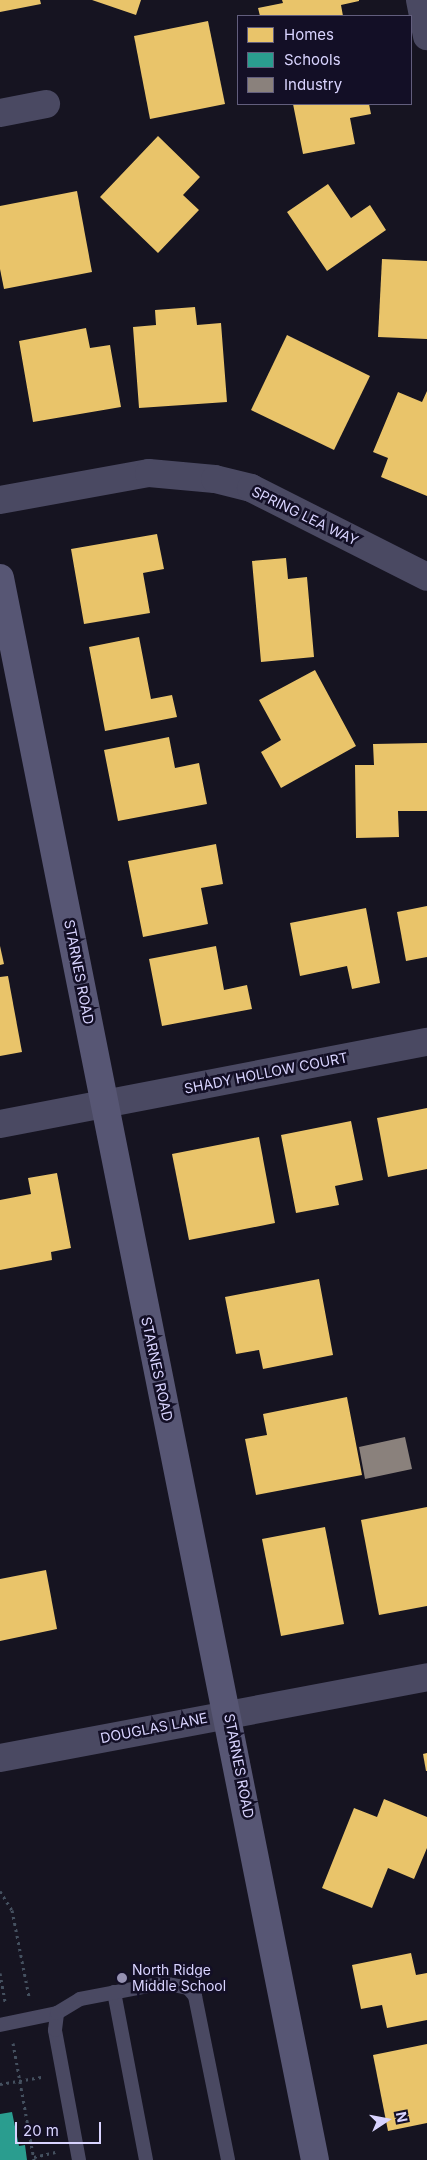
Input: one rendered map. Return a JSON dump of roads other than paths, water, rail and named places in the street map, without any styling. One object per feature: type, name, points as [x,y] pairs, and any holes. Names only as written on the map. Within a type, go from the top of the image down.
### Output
[{"type":"main road","name":"STARNES ROAD","points":[[0,578],[228,1714],[315,2160]]},
{"type":"street","points":[[420,0],[427,36]]},
{"type":"street","points":[[0,113],[46,104]]},
{"type":"street","name":"SPRING LEA WAY","points":[[0,500],[149,473],[215,479],[251,488],[427,577]]},
{"type":"street","name":"SHADY HOLLOW COURT","points":[[0,1124],[427,1042]]},
{"type":"street","name":"DOUGLAS LANE","points":[[0,1758],[427,1676]]},
{"type":"lane","points":[[5,2024],[57,2013],[80,1999],[114,1992],[164,1983],[188,1988],[195,1996],[228,2160]]},
{"type":"lane","points":[[114,1992],[146,2160]]},
{"type":"lane","points":[[57,2013],[55,2030],[79,2160]]},
{"type":"place","name":"North Ridge Middle School","points":[[122,1978]]}]
